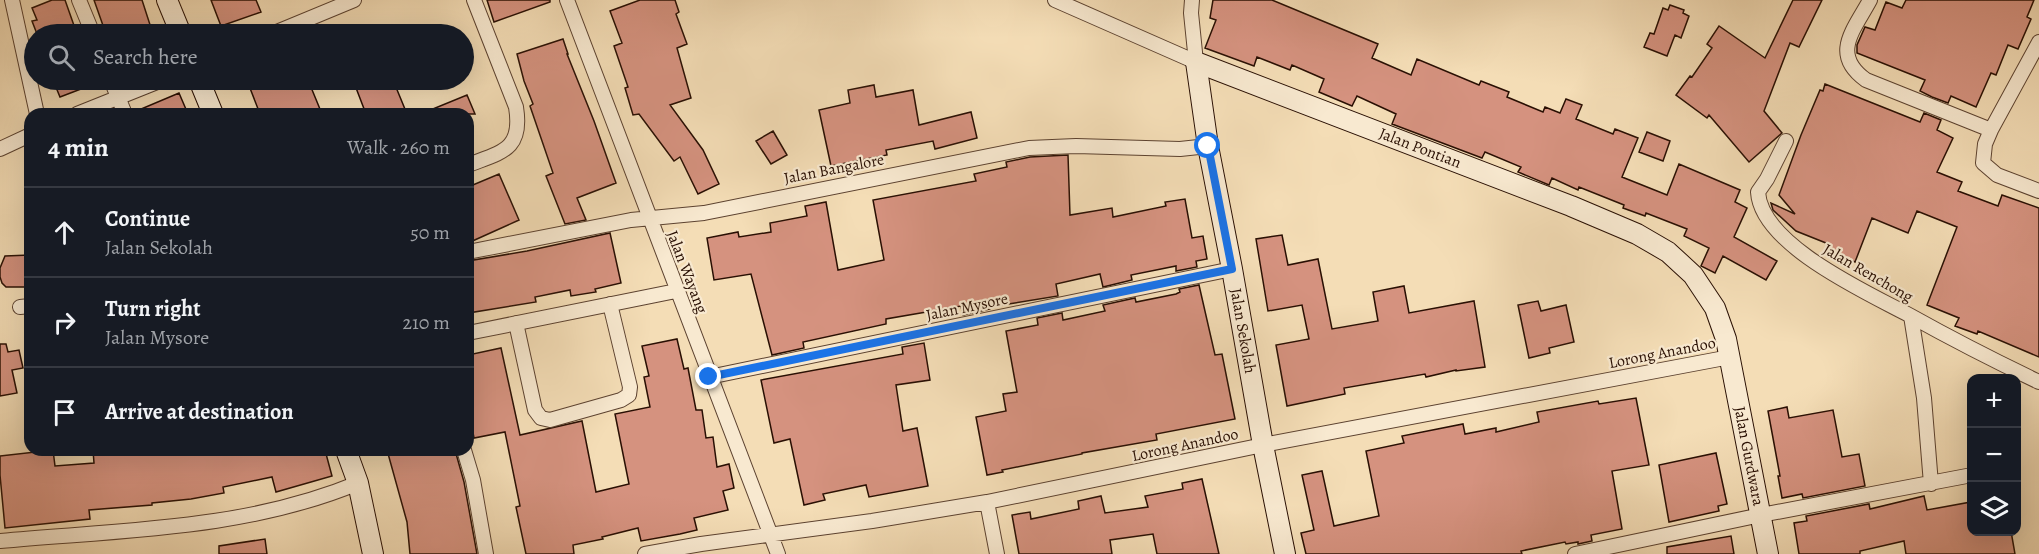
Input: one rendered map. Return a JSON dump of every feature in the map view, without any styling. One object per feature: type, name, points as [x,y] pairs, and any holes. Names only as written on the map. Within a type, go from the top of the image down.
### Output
[{"type":"street","points":[[12,0],[24,55]]},
{"type":"street","points":[[79,0],[89,24]]},
{"type":"street","points":[[167,0],[177,24]]},
{"type":"street","points":[[296,24],[354,0]]},
{"type":"street","points":[[474,0],[516,107],[519,124],[516,136],[509,147],[474,162]]},
{"type":"street","name":"Jalan Wayang","points":[[567,0],[778,554]]},
{"type":"street","name":"Jalan Pontian","points":[[1055,0],[1196,62],[1637,234],[1668,252],[1693,275],[1715,308],[1730,357]]},
{"type":"street","name":"Jalan Sekolah","points":[[1192,0],[1191,13],[1196,62],[1208,146],[1285,554]]},
{"type":"street","points":[[1870,0],[1848,40],[1849,64],[1856,73],[1866,80],[1991,130]]},
{"type":"street","points":[[2039,42],[1984,144],[1983,163],[1997,175],[2039,191]]},
{"type":"street","points":[[32,90],[36,108]]},
{"type":"street","points":[[115,90],[123,108]]},
{"type":"street","points":[[91,108],[134,90]]},
{"type":"street","points":[[203,90],[211,108]]},
{"type":"street","points":[[0,148],[24,138]]},
{"type":"street","name":"Jalan Renchong","points":[[1786,141],[1758,192],[1761,209],[1772,225],[1803,254],[1835,276],[2039,382]]},
{"type":"street","name":"Jalan Bangalore","points":[[474,251],[649,218],[704,213],[1029,148],[1077,146],[1180,149],[1208,146]]},
{"type":"street","name":"Jalan Mysore","points":[[709,377],[1232,269]]},
{"type":"street","points":[[474,332],[676,291]]},
{"type":"street","points":[[516,323],[535,410],[541,418],[550,420],[621,400],[629,395],[630,387],[610,304]]},
{"type":"street","points":[[1911,316],[1924,398],[1931,484]]},
{"type":"street","name":"Lorong Anandoo","points":[[645,554],[701,549],[770,535],[987,502],[1263,445],[1730,357]]},
{"type":"street","name":"Jalan Gurdwara","points":[[1730,357],[1768,554]]},
{"type":"street","points":[[348,456],[358,483],[373,554]]},
{"type":"street","points":[[466,456],[473,480],[486,554]]},
{"type":"street","points":[[1575,554],[1761,515],[1967,476]]},
{"type":"street","points":[[0,541],[235,519],[332,494],[358,483]]},
{"type":"street","points":[[987,502],[997,554]]},
{"type":"building","points":[[52,0],[65,0],[73,24],[33,24],[32,21],[37,20],[32,8]]},
{"type":"building","points":[[94,0],[142,0],[150,24],[102,24]]},
{"type":"building","points":[[211,0],[256,0],[261,12],[227,24],[220,24]]},
{"type":"building","points":[[487,0],[550,0],[550,2],[494,22]]},
{"type":"building","points":[[640,0],[675,0],[679,12],[676,14],[687,44],[677,48],[691,98],[670,105],[703,150],[719,184],[698,194],[680,157],[674,161],[639,114],[633,115],[625,88],[628,87],[614,46],[622,43],[610,11]]},
{"type":"building","points":[[1213,0],[1272,0],[1378,44],[1372,58],[1411,75],[1417,59],[1479,85],[1481,81],[1509,92],[1507,97],[1543,112],[1545,107],[1560,113],[1566,99],[1582,105],[1576,119],[1613,134],[1615,129],[1638,138],[1622,177],[1667,195],[1679,164],[1740,190],[1735,202],[1747,208],[1734,237],[1777,261],[1766,280],[1723,256],[1715,273],[1701,266],[1709,248],[1684,236],[1687,229],[1646,213],[1645,216],[1623,208],[1624,205],[1579,187],[1578,190],[1552,178],[1549,185],[1518,172],[1521,167],[1485,152],[1482,158],[1392,124],[1396,114],[1357,96],[1352,106],[1319,92],[1324,79],[1292,65],[1290,70],[1257,57],[1254,66],[1205,48],[1216,20],[1210,18]]},
{"type":"building","points":[[1793,0],[1822,0],[1799,47],[1790,43],[1764,111],[1782,133],[1749,162],[1709,115],[1707,118],[1676,95],[1712,48],[1707,44],[1719,26],[1765,58]]},
{"type":"building","points":[[1906,0],[2034,0],[2027,17],[2031,19],[2018,49],[2008,45],[1996,75],[1991,73],[1976,107],[1951,96],[1948,103],[1932,97],[1920,91],[1925,80],[1857,53],[1857,45],[1865,27],[1875,30],[1886,2],[1902,8]]},
{"type":"building","points":[[1670,5],[1684,10],[1683,13],[1689,16],[1681,38],[1675,35],[1667,56],[1644,47],[1650,33],[1654,34],[1663,8],[1668,10]]},
{"type":"building","points":[[563,39],[616,183],[577,198],[586,220],[565,224],[546,176],[553,173],[530,106],[533,104],[517,54]]},
{"type":"building","points":[[1825,84],[1920,122],[1924,113],[1941,120],[1937,130],[1953,138],[1937,172],[1962,182],[1958,191],[1998,206],[2002,195],[2039,208],[2039,357],[1978,331],[1977,334],[1955,326],[1959,318],[1927,305],[1957,227],[1917,211],[1908,233],[1872,218],[1855,262],[1829,251],[1831,245],[1796,231],[1773,210],[1771,203],[1795,214],[1779,195],[1801,135],[1820,90],[1823,91]]},
{"type":"building","points":[[874,85],[876,97],[913,90],[919,125],[971,112],[977,138],[935,149],[933,141],[886,150],[887,155],[831,166],[819,110],[850,103],[848,90]]},
{"type":"building","points":[[57,90],[78,90],[60,97]]},
{"type":"building","points":[[251,90],[312,90],[320,108],[258,108]]},
{"type":"building","points":[[357,90],[397,90],[405,108],[364,108]]},
{"type":"building","points":[[179,93],[185,108],[143,108]]},
{"type":"building","points":[[467,95],[472,108],[435,108]]},
{"type":"building","points":[[773,131],[787,155],[771,164],[756,141]]},
{"type":"building","points":[[1647,132],[1670,141],[1663,161],[1639,152]]},
{"type":"building","points":[[1068,155],[1070,215],[1112,208],[1113,217],[1166,206],[1165,202],[1185,199],[1192,238],[1203,236],[1207,259],[1196,261],[1197,267],[1176,271],[1176,266],[1131,275],[1132,280],[1103,287],[1100,274],[1056,284],[1058,296],[990,307],[990,309],[963,315],[961,306],[886,319],[886,324],[803,342],[804,348],[772,355],[751,274],[714,280],[707,238],[738,232],[739,237],[771,232],[770,223],[807,216],[805,206],[826,202],[838,270],[884,260],[873,200],[976,181],[974,174],[1007,167],[1006,162],[1030,157]]},
{"type":"building","points":[[499,174],[519,220],[474,240],[474,184]]},
{"type":"building","points":[[610,233],[621,283],[595,289],[596,292],[571,296],[570,290],[535,297],[536,302],[474,312],[474,260]]},
{"type":"building","points":[[1282,235],[1288,265],[1318,259],[1332,329],[1378,321],[1373,292],[1404,286],[1409,313],[1474,301],[1485,367],[1456,370],[1426,377],[1425,374],[1344,388],[1345,394],[1287,406],[1276,345],[1309,339],[1302,305],[1268,311],[1256,239]]},
{"type":"building","points":[[24,255],[24,287],[6,287],[2,283],[0,268],[5,256]]},
{"type":"building","points":[[1199,285],[1215,355],[1222,354],[1235,419],[1156,434],[1157,440],[1082,453],[987,475],[976,417],[1006,411],[1003,394],[1017,392],[1006,331],[1038,325],[1037,318],[1062,313],[1063,320],[1105,311],[1103,305],[1135,298],[1136,302],[1176,294],[1180,292],[1179,289]]},
{"type":"building","points":[[1538,301],[1541,311],[1566,305],[1574,342],[1549,348],[1550,353],[1529,358],[1518,305]]},
{"type":"building","points":[[677,339],[684,369],[688,368],[696,410],[702,410],[706,438],[713,437],[717,467],[729,464],[734,488],[723,491],[728,510],[694,518],[697,530],[680,534],[641,541],[638,528],[573,545],[574,554],[526,554],[516,507],[520,506],[505,432],[474,438],[474,354],[501,348],[520,435],[582,421],[596,492],[629,484],[615,414],[650,407],[644,377],[649,376],[642,346]]},
{"type":"building","points":[[924,343],[930,380],[896,385],[903,431],[917,428],[928,486],[869,497],[866,485],[823,494],[825,500],[804,505],[790,439],[774,443],[761,380],[903,354],[902,347]]},
{"type":"building","points":[[0,344],[6,344],[8,352],[19,350],[23,368],[12,370],[17,393],[0,396]]},
{"type":"building","points":[[1636,398],[1649,465],[1612,471],[1622,529],[1591,535],[1592,541],[1578,544],[1578,542],[1566,544],[1565,542],[1521,551],[1522,554],[1306,554],[1301,533],[1314,530],[1302,475],[1322,471],[1334,526],[1379,516],[1366,451],[1404,443],[1402,436],[1463,424],[1465,434],[1496,428],[1496,432],[1539,422],[1537,412],[1598,401],[1599,404]]},
{"type":"building","points":[[1787,407],[1789,418],[1833,410],[1842,457],[1859,454],[1865,486],[1803,498],[1802,494],[1782,498],[1768,411]]},
{"type":"building","points":[[24,453],[24,456],[54,456],[55,466],[94,463],[93,456],[327,456],[332,476],[276,492],[272,477],[223,487],[224,493],[191,499],[89,510],[90,519],[5,528],[0,456]]},
{"type":"building","points":[[1716,453],[1727,504],[1718,506],[1719,511],[1669,522],[1659,465]]},
{"type":"building","points":[[389,456],[457,456],[464,482],[477,554],[410,554],[407,522]]},
{"type":"building","points":[[1202,479],[1219,554],[1157,554],[1153,534],[1110,540],[1112,554],[1019,554],[1012,515],[1030,512],[1031,519],[1079,509],[1078,501],[1101,496],[1105,513],[1148,507],[1145,496],[1183,489],[1182,483]]},
{"type":"building","points":[[1924,496],[1927,510],[1967,503],[1967,536],[2012,536],[2015,554],[1906,554],[1904,541],[1860,551],[1860,554],[1799,554],[1794,523],[1807,521],[1806,516],[1869,504],[1870,509]]},
{"type":"building","points":[[1731,536],[1734,554],[1667,554],[1667,547]]},
{"type":"building","points":[[265,539],[267,554],[219,554],[219,546]]},
{"type":"route","points":[[709,377],[1232,269],[1208,146]]}]
